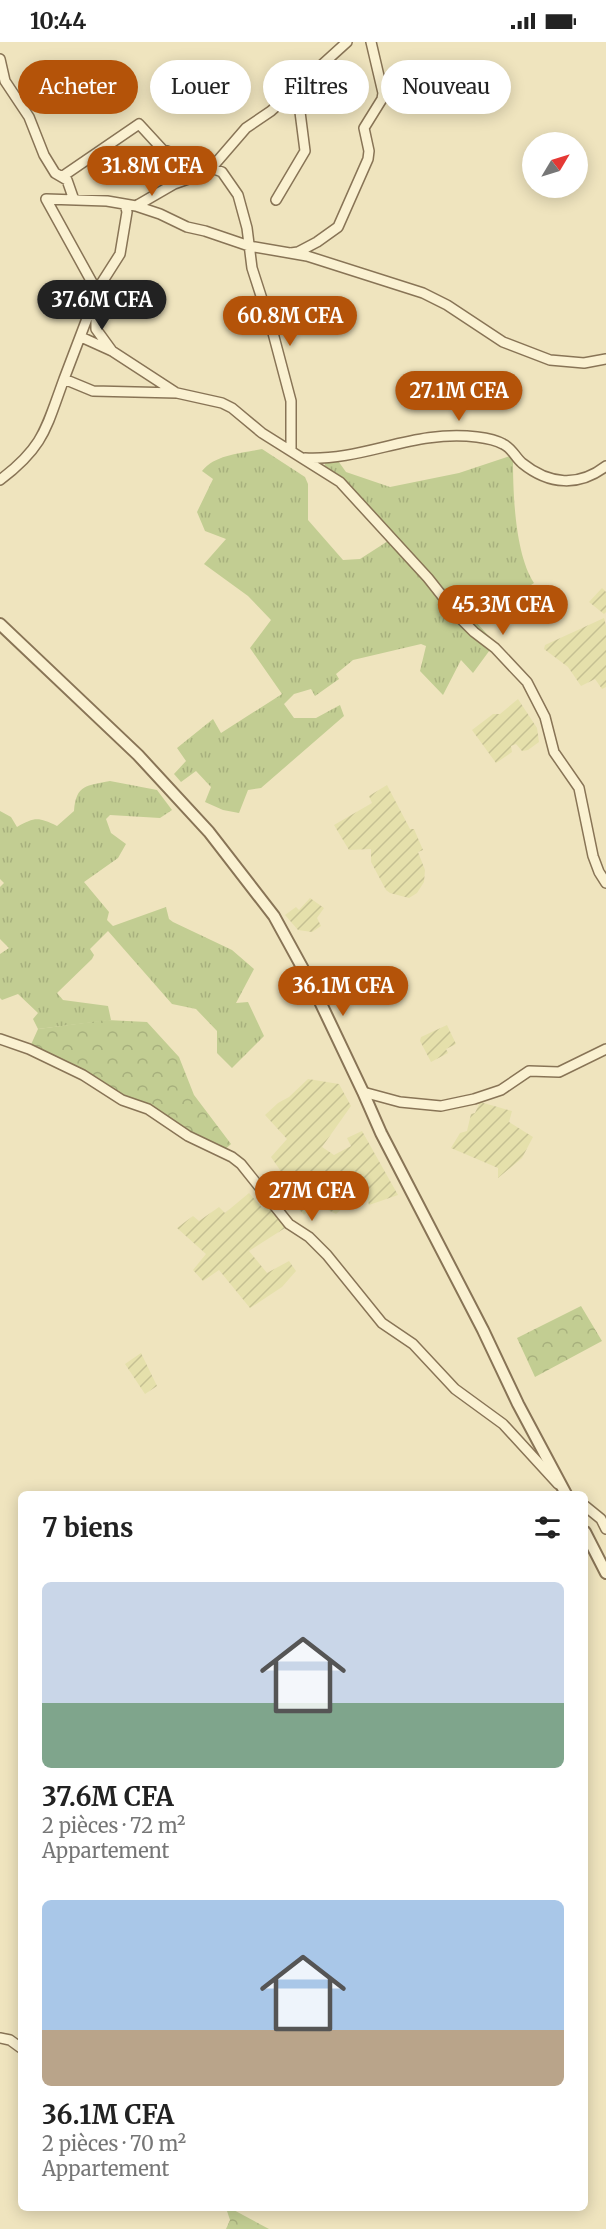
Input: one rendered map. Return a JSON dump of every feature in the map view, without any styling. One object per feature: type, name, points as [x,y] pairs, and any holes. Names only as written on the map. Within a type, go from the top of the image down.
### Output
[{"type":"street","points":[[327,60],[347,42]]},
{"type":"street","points":[[287,254],[298,252],[338,226],[368,159],[369,151],[364,128],[382,99],[383,93],[371,42]]},
{"type":"street","points":[[0,59],[5,81],[29,117],[44,155],[55,173],[67,180],[74,200]]},
{"type":"street","points":[[136,206],[166,188],[201,176],[213,168],[246,128],[267,114]]},
{"type":"street","points":[[276,200],[305,151],[300,114]]},
{"type":"street","points":[[63,176],[139,124],[162,149],[222,172],[238,195],[247,228],[252,268],[273,333],[291,401],[291,452]]},
{"type":"street","points":[[112,351],[97,332],[94,286],[46,199],[136,206],[187,227],[249,246],[307,256],[423,293],[447,305],[503,342],[539,356],[567,363],[606,359]]},
{"type":"street","points":[[0,480],[22,463],[42,437],[51,418],[96,295],[120,254],[127,212],[125,204]]},
{"type":"street","points":[[81,337],[112,351],[177,393]]},
{"type":"street","points":[[64,379],[93,391],[177,393],[208,399],[232,408],[262,433],[340,482],[428,578],[459,616],[474,632],[500,652],[527,682],[545,717],[554,752],[579,788],[593,856],[606,883]]},
{"type":"street","points":[[304,458],[361,454],[410,440],[446,435],[479,437],[503,444],[510,448],[524,465],[551,479],[568,482],[580,481],[606,466]]},
{"type":"street","points":[[0,624],[138,755],[209,832],[274,916],[314,989],[381,1133],[483,1330],[518,1404],[565,1491]]},
{"type":"street","points":[[0,1039],[29,1049],[83,1076],[122,1100],[148,1109],[188,1136],[232,1157],[241,1164],[289,1224],[309,1237],[327,1255],[382,1323],[413,1344],[455,1389],[503,1424],[564,1491]]},
{"type":"street","points":[[363,1092],[400,1102],[441,1106],[501,1090],[529,1071],[559,1072],[606,1049]]},
{"type":"street","points":[[588,1508],[601,1519],[606,1529]]},
{"type":"street","points":[[588,1538],[606,1573]]},
{"type":"street","points":[[0,2038],[10,2040],[18,2046]]},
{"type":"shaded area","points":[[602,588],[606,592],[606,612],[604,614],[589,602]]},
{"type":"shaded area","points":[[604,618],[606,687],[602,689],[595,679],[581,686],[568,667],[544,649],[545,645]]},
{"type":"shaded area","points":[[518,699],[537,728],[539,742],[528,750],[522,751],[516,744],[511,746],[512,752],[496,763],[472,730],[493,714],[500,714]]},
{"type":"shaded area","points":[[387,785],[410,829],[414,829],[423,850],[418,852],[425,870],[424,882],[417,893],[409,898],[386,890],[371,862],[371,849],[349,850],[334,825],[372,803],[369,796]]},
{"type":"shaded area","points":[[310,898],[324,908],[317,918],[321,926],[312,932],[298,930],[285,915],[296,907],[299,910]]},
{"type":"shaded area","points":[[447,1025],[456,1044],[446,1049],[448,1053],[431,1062],[420,1041],[421,1037]]},
{"type":"shaded area","points":[[308,1079],[339,1084],[351,1106],[322,1147],[334,1155],[351,1146],[347,1138],[362,1131],[398,1195],[369,1205],[365,1190],[353,1180],[337,1195],[347,1204],[336,1214],[316,1204],[304,1215],[272,1179],[280,1170],[271,1157],[287,1139],[265,1115]]},
{"type":"shaded area","points":[[480,1102],[512,1111],[509,1122],[533,1137],[522,1158],[498,1178],[498,1168],[451,1148],[460,1133],[467,1131],[471,1114],[475,1113]]},
{"type":"shaded area","points":[[249,1193],[263,1209],[268,1206],[285,1228],[249,1251],[267,1273],[289,1261],[296,1271],[282,1287],[250,1308],[219,1270],[203,1281],[193,1270],[206,1254],[177,1228],[193,1216],[199,1221],[219,1207],[225,1213]]},
{"type":"shaded area","points":[[141,1353],[157,1386],[145,1394],[125,1364]]},
{"type":"green space","points":[[262,449],[305,477],[308,484],[308,520],[343,560],[360,559],[388,541],[343,490],[322,473],[327,458],[336,458],[346,472],[390,487],[459,473],[510,456],[513,460],[519,540],[534,583],[476,622],[495,643],[473,673],[461,660],[443,695],[420,671],[426,646],[421,644],[353,660],[336,674],[339,679],[315,696],[311,689],[294,694],[284,704],[294,718],[316,718],[340,705],[344,716],[261,788],[248,790],[239,813],[223,810],[205,802],[211,787],[196,771],[181,782],[174,774],[186,761],[177,748],[213,719],[221,733],[282,694],[250,648],[271,620],[248,596],[204,564],[226,539],[205,531],[197,512],[213,479],[202,471],[208,465],[230,455]]},
{"type":"green space","points":[[110,781],[157,790],[172,810],[160,818],[110,815],[106,819],[111,833],[126,844],[118,858],[84,882],[109,912],[107,920],[113,926],[166,907],[169,919],[173,922],[232,950],[254,969],[236,1003],[248,1002],[264,1036],[232,1068],[217,1053],[217,1031],[196,1009],[172,1004],[108,931],[90,949],[94,955],[92,959],[57,993],[63,1000],[108,1006],[111,1020],[38,1029],[33,1019],[38,1013],[18,994],[2,1000],[0,998],[0,954],[9,948],[0,939],[0,887],[4,883],[0,879],[0,811],[11,817],[17,827],[37,819],[57,826],[74,811],[80,791],[89,786]]},
{"type":"green space","points":[[107,1020],[147,1022],[179,1057],[194,1095],[231,1144],[221,1153],[29,1049],[38,1029]]},
{"type":"green space","points":[[581,1306],[602,1341],[535,1377],[517,1338]]},
{"type":"green space","points":[[227,2211],[236,2211],[269,2229],[226,2229],[230,2220]]}]
